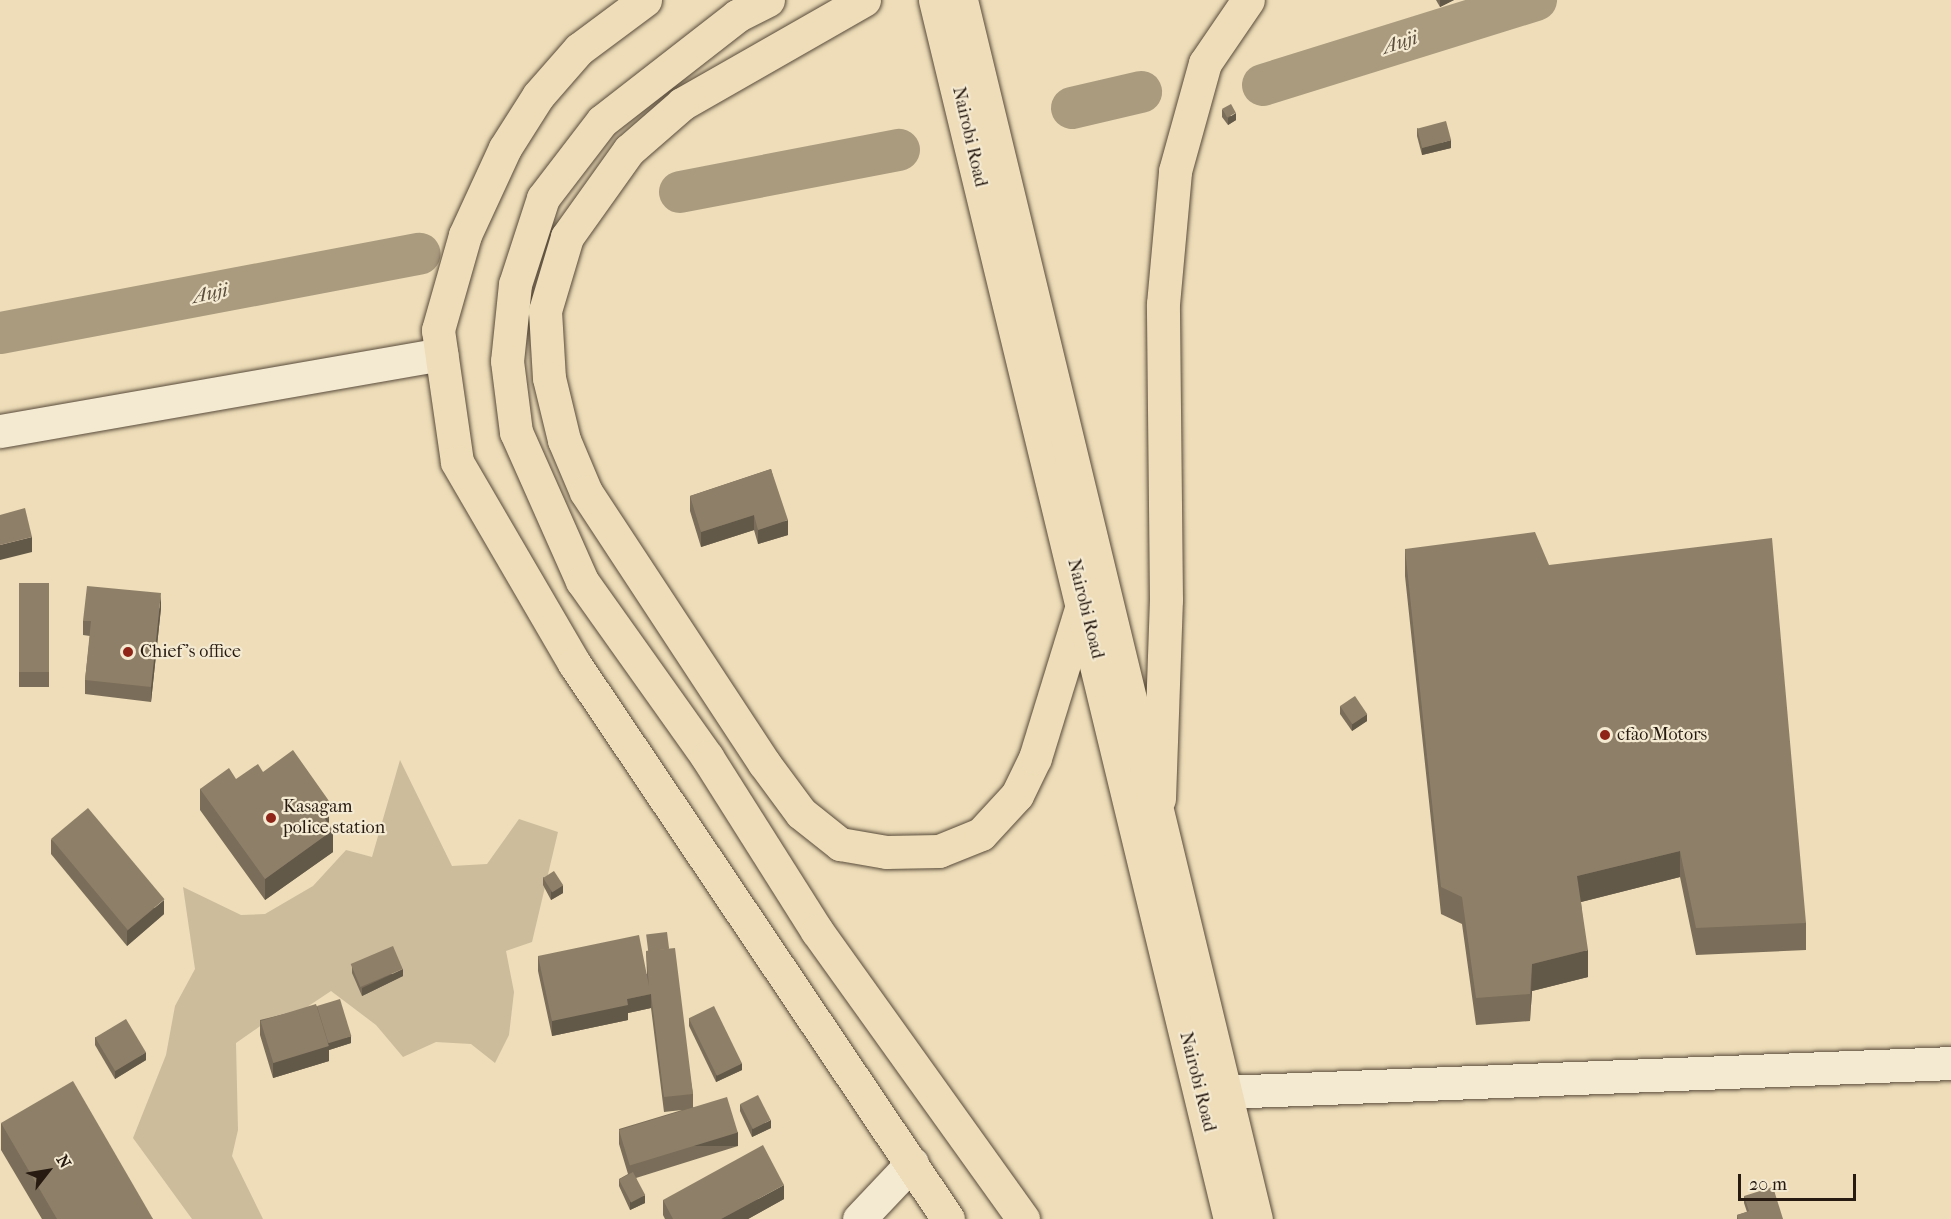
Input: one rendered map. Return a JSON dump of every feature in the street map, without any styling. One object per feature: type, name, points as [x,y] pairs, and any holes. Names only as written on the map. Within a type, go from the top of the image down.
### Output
[{"type":"main road","points":[[645,0],[579,49],[505,148],[465,235],[438,330],[457,462],[580,673],[743,922],[912,1163],[948,1219]]},
{"type":"main road","points":[[768,0],[737,16],[602,121],[543,198],[515,284],[507,361],[516,432],[582,580],[707,757],[817,930],[1023,1219]]},
{"type":"main road","name":"Nairobi Road","points":[[935,0],[1084,598],[1230,1219]]},
{"type":"main road","name":"Nairobi Road","points":[[961,0],[1256,1219]]},
{"type":"main road","points":[[1159,811],[1166,600],[1163,304],[1175,171],[1205,63],[1248,0]]},
{"type":"main road","points":[[857,3],[682,104],[629,150],[567,237],[545,311],[549,378],[564,440],[586,492],[764,764],[801,813],[840,844],[886,852],[939,851],[981,834],[1017,795],[1035,758],[1084,598]]},
{"type":"street","points":[[0,431],[441,354]]},
{"type":"street","points":[[1224,1092],[1951,1063]]},
{"type":"street","points":[[859,1219],[912,1163]]},
{"type":"shaded area","points":[[400,760],[452,866],[487,864],[519,819],[558,832],[532,942],[506,951],[514,992],[509,1035],[495,1063],[471,1044],[436,1042],[403,1057],[376,1025],[331,991],[304,1009],[266,1022],[236,1043],[238,1130],[232,1156],[263,1219],[192,1219],[133,1138],[166,1055],[175,1006],[195,969],[183,887],[241,915],[265,914],[313,886],[346,850],[372,857]]},
{"type":"building","points":[[1231,104],[1236,113],[1227,118],[1222,109]]},
{"type":"building","points":[[1446,121],[1451,140],[1422,148],[1417,129]]},
{"type":"building","points":[[771,469],[788,520],[758,530],[754,515],[701,532],[690,496]]},
{"type":"building","points":[[25,508],[32,537],[0,545],[0,515]]},
{"type":"building","name":"cfao Motors","points":[[1535,532],[1549,565],[1772,538],[1806,923],[1696,928],[1680,851],[1577,876],[1588,950],[1532,964],[1530,994],[1476,998],[1462,897],[1441,887],[1405,549]]},
{"type":"building","points":[[19,583],[49,583],[49,672],[19,672]]},
{"type":"building","points":[[87,586],[161,593],[151,687],[85,680],[91,621],[83,621]]},
{"type":"building","points":[[1355,696],[1367,714],[1352,724],[1340,706]]},
{"type":"building","points":[[293,750],[329,801],[318,809],[333,830],[265,879],[200,789],[229,768],[236,779],[258,764],[263,772]]},
{"type":"building","points":[[88,808],[164,899],[128,930],[51,839]]},
{"type":"building","points":[[554,871],[563,885],[552,892],[543,878]]},
{"type":"building","points":[[667,932],[669,949],[648,951],[646,935]]},
{"type":"building","points":[[639,935],[649,986],[646,951],[675,948],[693,1094],[664,1097],[651,994],[627,999],[628,1005],[552,1021],[538,956]]},
{"type":"building","points":[[393,946],[403,969],[360,987],[351,964]]},
{"type":"building","points":[[340,999],[351,1036],[328,1043],[317,1006]]},
{"type":"building","points":[[316,1004],[329,1046],[273,1063],[261,1021]]},
{"type":"building","points":[[714,1006],[742,1064],[717,1076],[689,1018]]},
{"type":"building","points":[[126,1019],[146,1052],[115,1071],[95,1038]]},
{"type":"building","points":[[73,1081],[153,1219],[57,1219],[1,1123]]},
{"type":"building","points":[[758,1095],[771,1120],[753,1129],[740,1104]]},
{"type":"building","points":[[727,1097],[738,1132],[630,1165],[619,1130]]},
{"type":"building","points":[[763,1145],[784,1185],[721,1219],[673,1219],[663,1200]]},
{"type":"building","points":[[633,1172],[645,1195],[631,1202],[619,1180]]},
{"type":"building","points":[[1773,1187],[1783,1219],[1738,1219],[1737,1215],[1749,1211],[1744,1196]]},
{"type":"waterway","name":"Auji","points":[[1263,85],[1536,0]]},
{"type":"waterway","points":[[1072,108],[1141,92]]},
{"type":"waterway","points":[[680,192],[899,150]]},
{"type":"waterway","name":"Auji","points":[[0,333],[420,254]]},
{"type":"place","name":"Chief's office","points":[[128,652]]},
{"type":"place","name":"cfao Motors","points":[[1605,735]]},
{"type":"place","name":"Kasagam police station","points":[[271,818]]}]
